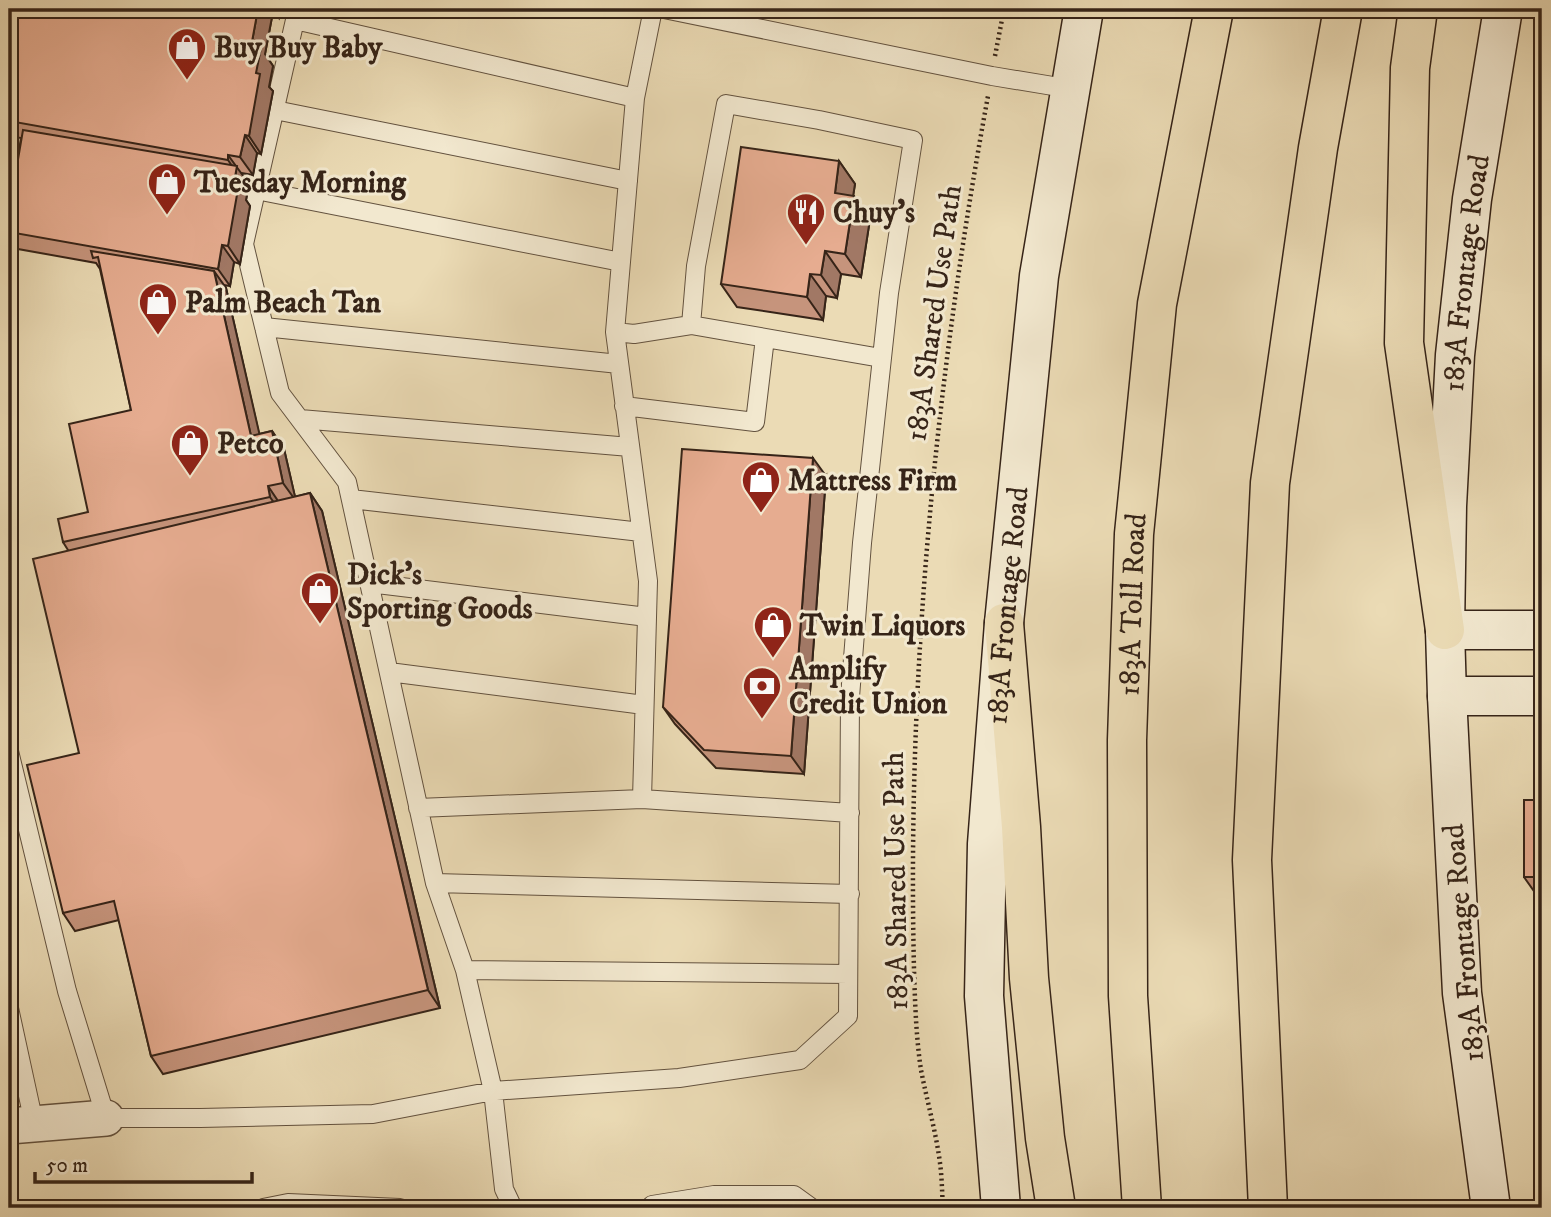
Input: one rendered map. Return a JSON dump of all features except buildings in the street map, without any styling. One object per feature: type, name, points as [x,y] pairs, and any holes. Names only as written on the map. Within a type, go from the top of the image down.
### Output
[{"type":"highway","name":"183A Toll Road","points":[[1142,1208],[1128,983],[1127,740],[1134,534],[1157,304],[1214,9]]},
{"type":"highway","points":[[1268,1208],[1252,860],[1270,484],[1318,148],[1343,9]]},
{"type":"highway","points":[[1418,9],[1410,68],[1404,343],[1445,630]]},
{"type":"highway","points":[[1004,623],[1021,827],[1029,978],[1045,1138],[1056,1208]]},
{"type":"main road","name":"183A Frontage Road","points":[[1001,1208],[984,996],[987,844],[1004,623],[1039,276],[1084,9]]},
{"type":"main road","name":"183A Frontage Road","points":[[1491,1208],[1462,993],[1445,630],[1447,506],[1455,355],[1472,199],[1503,9]]},
{"type":"main road","points":[[1445,630],[1542,630]]},
{"type":"main road","points":[[1447,696],[1542,696]]},
{"type":"street","points":[[22,1124],[106,1118]]},
{"type":"lane","points":[[642,799],[648,581],[615,332],[635,98],[653,9]]},
{"type":"lane","points":[[664,9],[992,76],[1071,89]]},
{"type":"lane","points":[[513,1208],[504,1189],[493,1091],[465,970],[435,883],[347,482],[280,393],[244,244],[296,14],[635,98]]},
{"type":"lane","points":[[9,751],[67,991],[106,1118],[373,1114],[493,1091],[679,1079],[800,1060],[848,1016],[851,685],[881,358],[913,140],[726,104],[696,266],[691,325]]},
{"type":"lane","points":[[275,110],[628,181]]},
{"type":"lane","points":[[257,190],[621,262]]},
{"type":"lane","points":[[615,332],[634,334],[691,325],[881,358]]},
{"type":"lane","points":[[264,327],[619,365]]},
{"type":"lane","points":[[624,406],[755,422],[765,338]]},
{"type":"lane","points":[[300,419],[630,447]]},
{"type":"lane","points":[[351,499],[641,532]]},
{"type":"lane","points":[[369,583],[647,617]]},
{"type":"lane","points":[[388,672],[645,705]]},
{"type":"lane","points":[[418,808],[642,799],[850,813]]},
{"type":"lane","points":[[435,883],[850,894]]},
{"type":"lane","points":[[465,970],[848,974]]},
{"type":"lane","points":[[9,1008],[22,1124]]},
{"type":"lane","points":[[649,1208],[652,1205],[714,1195],[794,1195],[812,1208]]},
{"type":"lane","points":[[263,1208],[400,1208]]},
{"type":"path","points":[[995,56],[1004,9]]},
{"type":"path","name":"183A Shared Use Path","points":[[943,1208],[940,1164],[921,1067],[914,969],[915,733],[935,446],[968,200],[988,95]]},
{"type":"place","name":"Buy Buy Baby","points":[[187,81]]},
{"type":"place","name":"Tuesday Morning","points":[[167,216]]},
{"type":"place","name":"Chuy's","points":[[806,246]]},
{"type":"place","name":"Palm Beach Tan","points":[[158,336]]},
{"type":"place","name":"Petco","points":[[190,477]]},
{"type":"place","name":"Mattress Firm","points":[[761,514]]},
{"type":"place","name":"Dick's Sporting Goods","points":[[320,625]]},
{"type":"place","name":"Twin Liquors","points":[[773,659]]},
{"type":"place","name":"Amplify Credit Union","points":[[762,720]]}]
